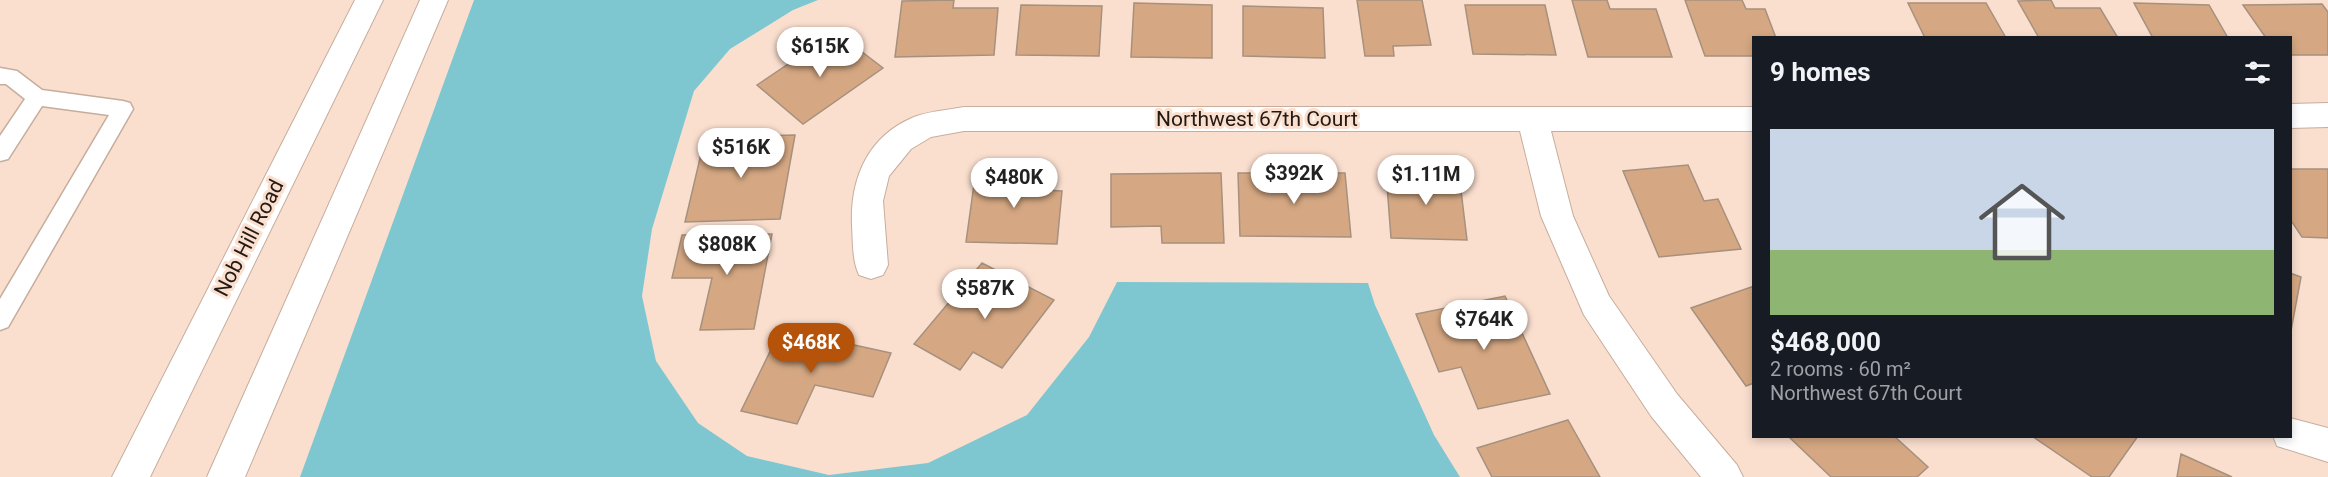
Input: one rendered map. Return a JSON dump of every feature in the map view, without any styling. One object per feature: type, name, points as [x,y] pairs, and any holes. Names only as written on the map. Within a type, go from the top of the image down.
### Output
[{"type":"street","name":"Nob Hill Road","points":[[131,477],[369,0]]},
{"type":"street","points":[[226,477],[434,0]]},
{"type":"street","points":[[2292,116],[2328,115]]},
{"type":"street","name":"Northwest 67th Court","points":[[871,265],[867,201],[874,172],[900,140],[924,126],[964,119],[1752,119]]},
{"type":"street","points":[[1533,119],[1557,216],[1596,305],[1664,405],[1724,477]]},
{"type":"street","points":[[2292,435],[2328,445]]},
{"type":"lane","points":[[0,76],[10,75],[37,97],[123,109],[0,320]]},
{"type":"lane","points":[[0,153],[37,97]]},
{"type":"water","points":[[474,0],[818,0],[793,10],[730,49],[694,91],[652,229],[642,296],[656,361],[698,423],[747,456],[829,475],[928,463],[1027,415],[1089,337],[1117,282],[1368,283],[1375,305],[1434,435],[1460,477],[300,477]]},
{"type":"building","points":[[954,0],[953,8],[998,8],[994,55],[895,57],[902,1]]},
{"type":"building","points":[[1357,0],[1422,0],[1431,45],[1393,46],[1394,56],[1365,56]]},
{"type":"building","points":[[1572,0],[1607,0],[1610,9],[1656,9],[1672,57],[1588,57]]},
{"type":"building","points":[[1685,0],[1742,0],[1746,9],[1765,9],[1775,36],[1752,36],[1752,56],[1705,56]]},
{"type":"building","points":[[2051,0],[2055,8],[2100,8],[2117,36],[2038,36],[2018,1]]},
{"type":"building","points":[[1134,3],[1212,5],[1212,58],[1131,57]]},
{"type":"building","points":[[1908,3],[1986,3],[2005,36],[1924,36]]},
{"type":"building","points":[[2134,3],[2209,5],[2227,36],[2152,36]]},
{"type":"building","points":[[2322,4],[2328,12],[2328,55],[2292,55],[2292,36],[2265,36],[2243,5]]},
{"type":"building","points":[[1021,5],[1102,6],[1099,56],[1016,55]]},
{"type":"building","points":[[1465,5],[1545,5],[1556,55],[1473,54]]},
{"type":"building","points":[[1243,6],[1323,8],[1325,58],[1243,56]]},
{"type":"building","points":[[836,32],[883,68],[803,124],[757,85]]},
{"type":"building","points":[[795,135],[780,219],[685,222],[705,137]]},
{"type":"building","points":[[1688,165],[1704,201],[1718,199],[1741,249],[1659,257],[1623,171]]},
{"type":"building","points":[[2292,169],[2328,169],[2328,238],[2302,237],[2292,222]]},
{"type":"building","points":[[976,170],[1046,172],[1044,190],[1062,191],[1057,244],[966,242]]},
{"type":"building","points":[[1386,172],[1459,174],[1467,240],[1391,238]]},
{"type":"building","points":[[1221,173],[1224,243],[1162,243],[1161,226],[1111,227],[1111,174]]},
{"type":"building","points":[[1238,173],[1345,173],[1351,237],[1240,236]]},
{"type":"building","points":[[772,234],[754,329],[700,330],[712,278],[672,278],[682,235]]},
{"type":"building","points":[[982,263],[1054,300],[1002,368],[973,352],[960,370],[914,344]]},
{"type":"building","points":[[2292,274],[2301,277],[2292,325]]},
{"type":"building","points":[[1752,287],[1752,384],[1746,386],[1691,308]]},
{"type":"building","points":[[1505,296],[1550,394],[1478,409],[1461,367],[1439,372],[1416,314]]},
{"type":"building","points":[[781,329],[891,353],[873,397],[815,385],[797,424],[741,411]]},
{"type":"building","points":[[1568,420],[1600,477],[1492,477],[1477,448]]},
{"type":"building","points":[[1790,438],[1896,438],[1928,467],[1917,477],[1831,477]]},
{"type":"building","points":[[2035,438],[2137,438],[2109,477],[2092,477]]},
{"type":"building","points":[[2181,454],[2232,477],[2177,477]]}]
